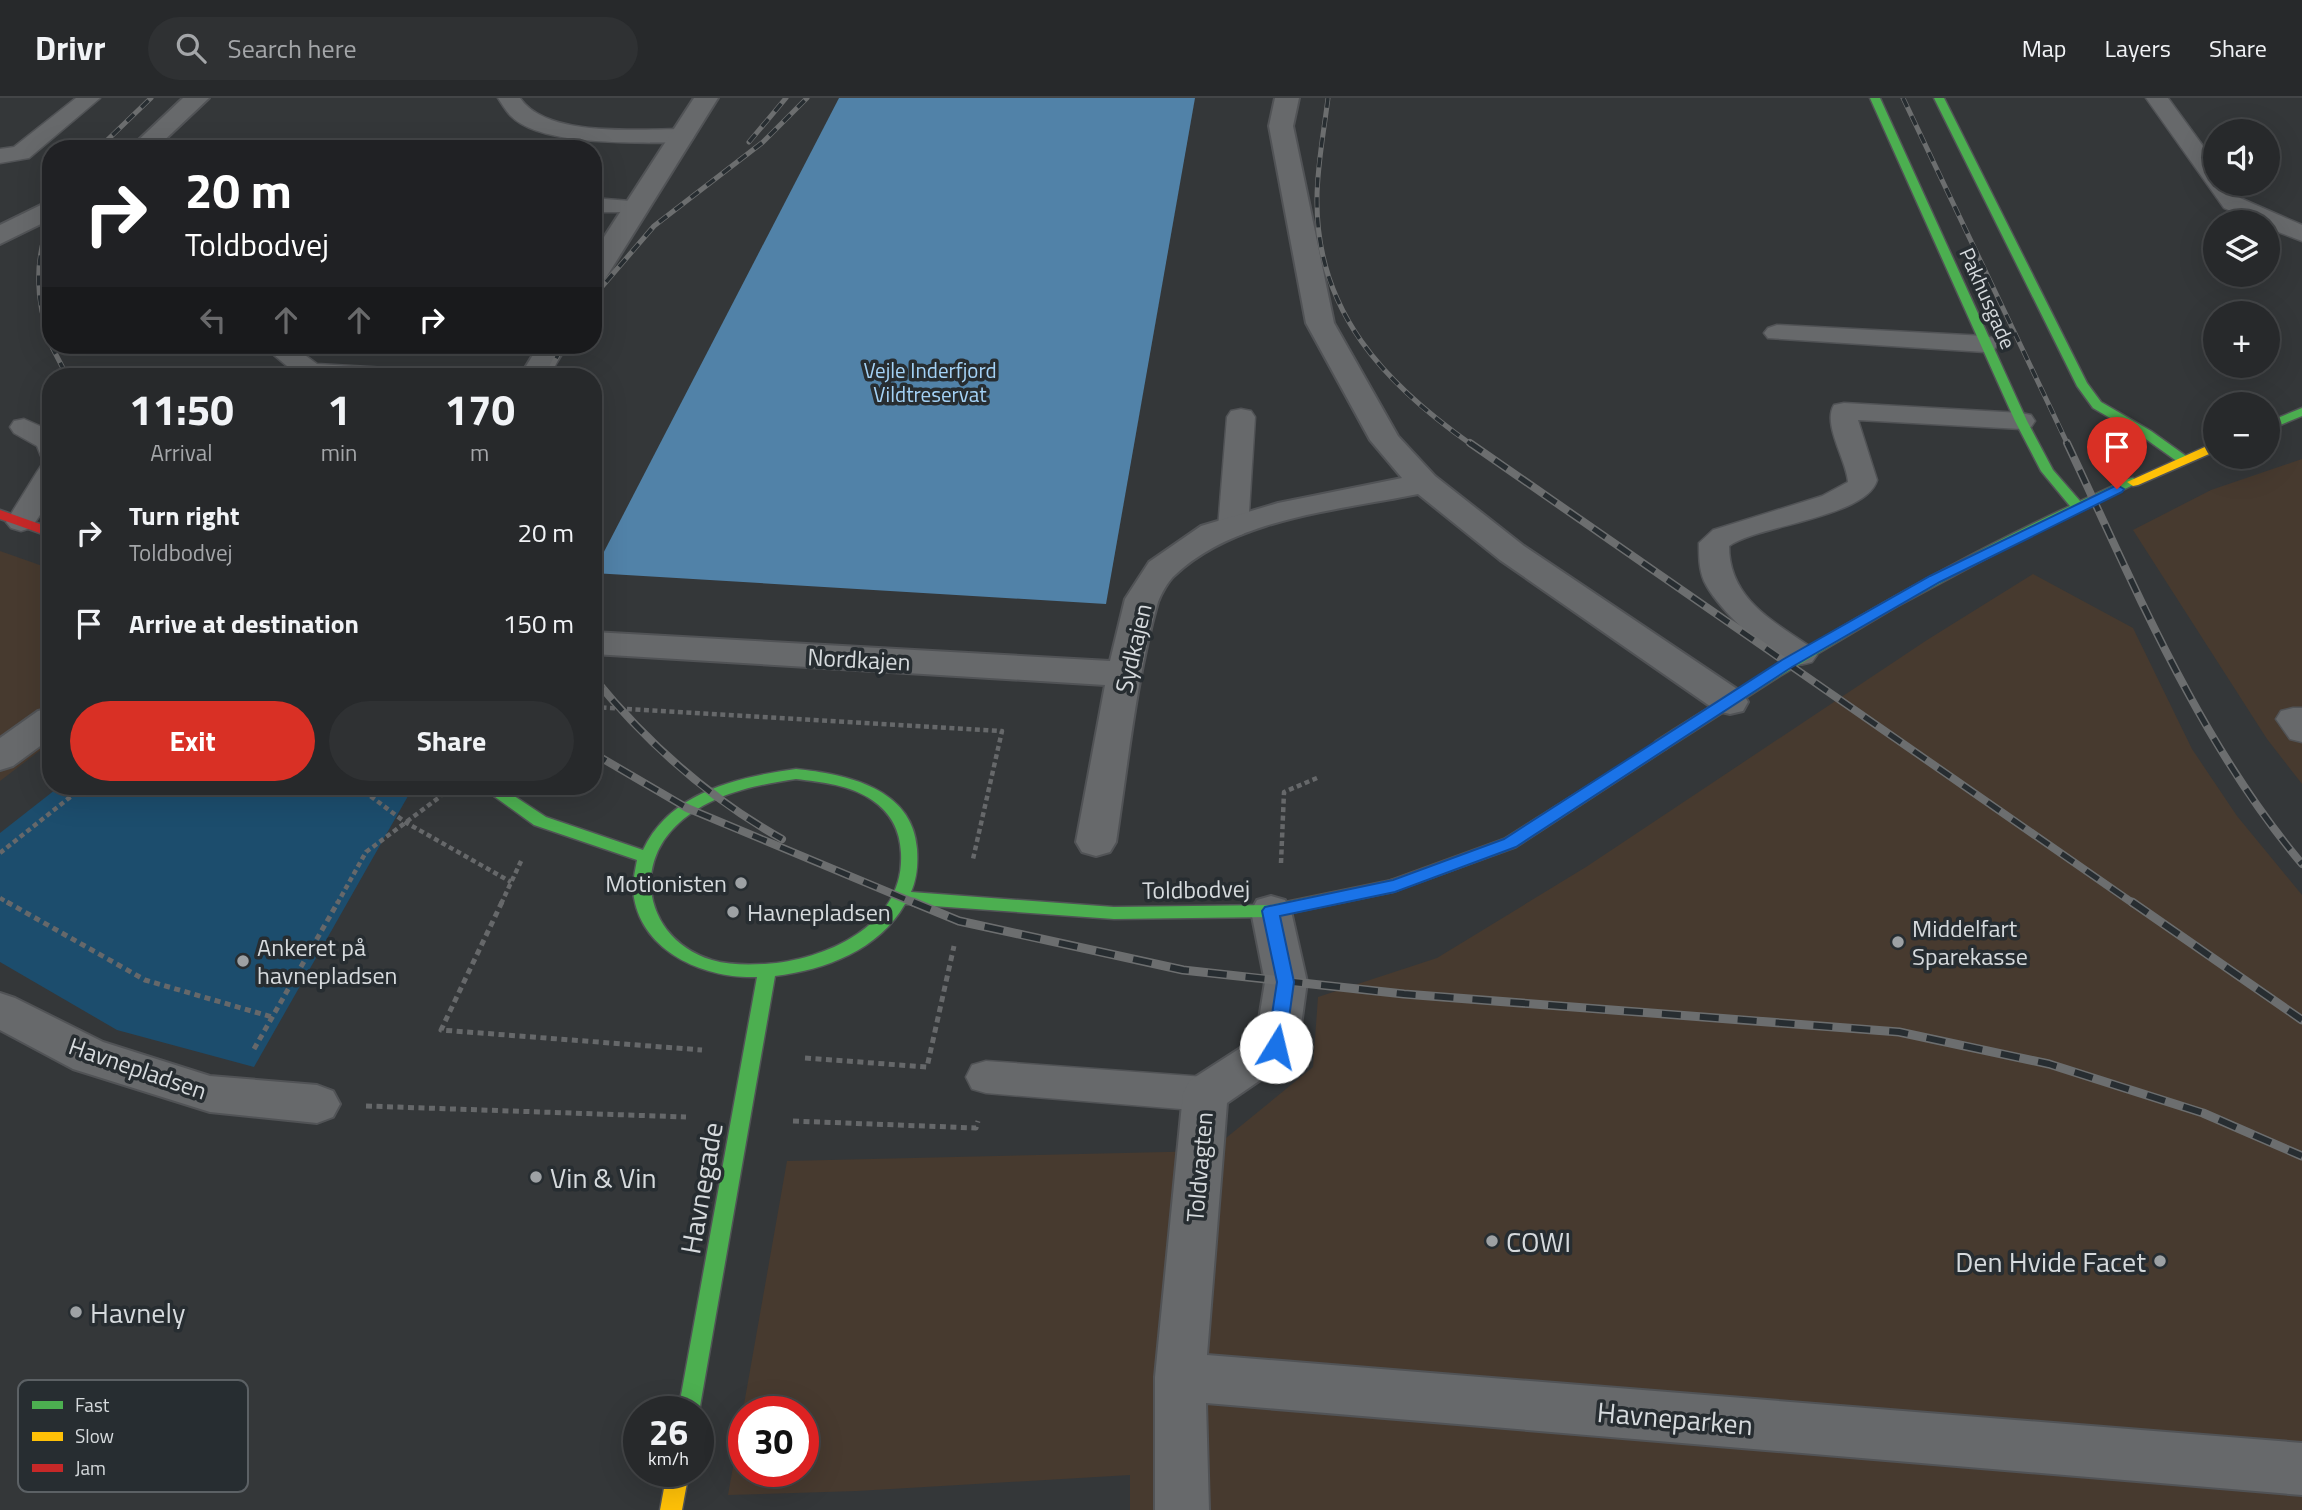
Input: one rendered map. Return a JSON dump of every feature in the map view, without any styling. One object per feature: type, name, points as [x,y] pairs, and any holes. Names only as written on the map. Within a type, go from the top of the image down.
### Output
[{"type":"main road","name":"Pakhusgade","points":[[1875,98],[2021,421],[2047,471],[2078,507]]},
{"type":"main road","name":"Pakhusgade","points":[[1939,98],[2081,383],[2097,405],[2147,434],[2182,459]]},
{"type":"main road","points":[[2280,421],[2302,412]]},
{"type":"main road","name":"Toldbodvej","points":[[902,898],[1114,913],[1275,910],[1395,886],[1510,843],[1801,655],[1935,579],[2078,507],[2203,451]]},
{"type":"main road","points":[[11,518],[42,530]]},
{"type":"main road","points":[[796,774],[835,778],[869,790],[894,811],[910,837],[913,867],[902,898],[880,926],[848,949],[810,965],[767,972],[726,970],[689,959],[662,939],[645,914],[640,886],[646,857],[663,831],[687,808],[710,794],[754,778],[796,774]]},
{"type":"main road","points":[[501,795],[540,821],[646,857]]},
{"type":"main road","name":"Havnegade","points":[[691,1396],[767,972]]},
{"type":"main road","points":[[671,1510],[675,1487]]},
{"type":"street","points":[[151,140],[197,98]]},
{"type":"street","points":[[602,261],[706,98]]},
{"type":"street","points":[[1287,98],[1281,126],[1320,323],[1385,440],[1424,483],[1512,553],[1730,702]]},
{"type":"street","points":[[0,236],[42,213]]},
{"type":"street","name":"Sydkajen","points":[[1097,842],[1125,674],[1142,599],[1161,569],[1213,533],[1278,513],[1424,483]]},
{"type":"street","name":"Nordkajen","points":[[602,644],[1125,674]]},
{"type":"street","points":[[0,757],[42,727]]},
{"type":"street","name":"Toldvagten","points":[[1180,1377],[1205,1094],[1276,1047],[1286,982],[1275,910]]},
{"type":"street","name":"Havnepladsen","points":[[0,1010],[89,1056],[210,1094],[317,1104]]},
{"type":"street","points":[[1180,1377],[1182,1510]]},
{"type":"street","name":"Havneparken","points":[[1180,1377],[2302,1469]]},
{"type":"lane","points":[[0,156],[22,153],[89,98]]},
{"type":"lane","points":[[509,98],[520,115],[548,128],[587,133],[683,136]]},
{"type":"lane","points":[[2157,98],[2203,162]]},
{"type":"lane","points":[[2227,196],[2232,203],[2302,234]]},
{"type":"lane","points":[[602,205],[635,207]]},
{"type":"lane","points":[[1777,334],[1986,344]]},
{"type":"lane","points":[[287,354],[305,368]]},
{"type":"lane","points":[[313,368],[324,354]]},
{"type":"lane","points":[[1801,655],[1729,599],[1719,581],[1712,555],[1714,543],[1724,536],[1832,502],[1861,487],[1863,480],[1844,422],[1844,411],[2021,421]]},
{"type":"lane","points":[[1233,528],[1241,416]]},
{"type":"lane","points":[[23,427],[42,438]]},
{"type":"lane","points":[[11,518],[42,482]]},
{"type":"lane","points":[[2302,719],[2293,719],[2302,731]]},
{"type":"lane","points":[[986,1077],[1205,1094]]},
{"type":"path","points":[[369,795],[405,822],[512,882],[441,1030],[927,1067],[1002,731],[602,706]]},
{"type":"path","points":[[1275,910],[1284,792],[1317,778]]},
{"type":"path","points":[[0,853],[74,795]]},
{"type":"path","points":[[228,1095],[366,852],[441,795]]},
{"type":"path","points":[[0,898],[145,981],[272,1017]]},
{"type":"path","points":[[317,1104],[976,1128],[986,1077]]},
{"type":"shaded area","name":"Vejle Inderfjord Vildtreservat","points":[[839,98],[1195,98],[1106,604],[602,574],[602,556]]},
{"type":"shaded area","points":[[2302,459],[2302,784],[2267,739],[2133,530],[2211,490],[2273,469],[2280,469],[2280,466]]},
{"type":"shaded area","points":[[0,551],[42,566],[42,749],[0,781]]},
{"type":"shaded area","points":[[2033,574],[2133,628],[2192,749],[2237,816],[2302,895],[2302,1510],[1130,1510],[1130,1475],[857,1491],[728,1495],[729,1487],[819,1487],[819,1396],[745,1396],[787,1161],[1210,1151],[1313,1067],[1318,997],[1437,958],[1586,867],[1927,640]]},
{"type":"shaded area","points":[[49,795],[408,796],[254,1067],[117,1030],[0,962],[0,833]]},
{"type":"railway","points":[[107,140],[151,98]]},
{"type":"railway","points":[[749,142],[786,98]]},
{"type":"railway","points":[[602,287],[654,226],[763,142],[807,98]]},
{"type":"railway","points":[[1328,98],[1319,161],[1317,199],[1320,240],[1329,277],[1343,310],[1362,342],[1384,370],[1440,422],[1472,445]]},
{"type":"railway","points":[[1903,98],[2068,445]]},
{"type":"railway","points":[[42,249],[39,264],[42,311]]},
{"type":"railway","points":[[56,354],[63,368]]},
{"type":"railway","points":[[551,368],[558,354]]},
{"type":"railway","points":[[1470,443],[2134,904]]},
{"type":"railway","points":[[2067,443],[2144,608],[2200,715],[2265,816],[2302,864]]},
{"type":"railway","points":[[602,687],[657,746],[703,787],[782,839]]},
{"type":"railway","points":[[602,758],[687,808],[917,904]]},
{"type":"railway","points":[[913,902],[959,921],[1183,970],[1404,994],[1899,1032],[2049,1064],[2203,1113],[2302,1156]]},
{"type":"railway","points":[[2132,902],[2302,1020]]},
{"type":"traffic: fast","points":[[1875,98],[2021,421],[2047,471],[2078,507]]},
{"type":"traffic: fast","points":[[1939,98],[2081,383],[2097,405],[2147,434],[2182,459]]},
{"type":"traffic: fast","points":[[2280,421],[2302,412]]},
{"type":"traffic: fast","points":[[1661,745],[1891,604],[2010,540],[2133,482]]},
{"type":"traffic: fast","points":[[796,774],[858,786],[890,806],[902,821],[909,840],[910,863],[905,888],[897,904],[887,918],[868,935],[854,945],[822,960],[788,968],[734,971],[705,965],[687,956],[665,938],[644,907],[641,889],[645,861],[656,838],[673,819],[718,792],[796,774]]},
{"type":"traffic: fast","points":[[501,795],[540,821],[646,857]]},
{"type":"traffic: fast","points":[[902,898],[1114,913],[1271,911],[1392,886]]},
{"type":"traffic: fast","points":[[691,1396],[767,972]]},
{"type":"traffic: slow","points":[[2133,482],[2203,452]]},
{"type":"traffic: slow","points":[[1392,886],[1510,843],[1661,745]]},
{"type":"traffic: slow","points":[[671,1510],[675,1487]]},
{"type":"traffic: jam","points":[[0,514],[42,530]]},
{"type":"place","name":"Motionisten","points":[[741,883]]},
{"type":"place","name":"Havnepladsen","points":[[733,912]]},
{"type":"place","name":"Middelfart Sparekasse","points":[[1898,942]]},
{"type":"place","name":"Ankeret på havnepladsen","points":[[243,961]]},
{"type":"place","name":"Vin & Vin","points":[[536,1177]]},
{"type":"place","name":"COWI","points":[[1492,1241]]},
{"type":"place","name":"Den Hvide Facet","points":[[2160,1261]]},
{"type":"place","name":"Havnely","points":[[76,1312]]},
{"type":"route","points":[[1276,1047],[1286,982],[1271,911],[1395,886],[1510,843],[1787,663],[1935,579],[2117,489]]}]
